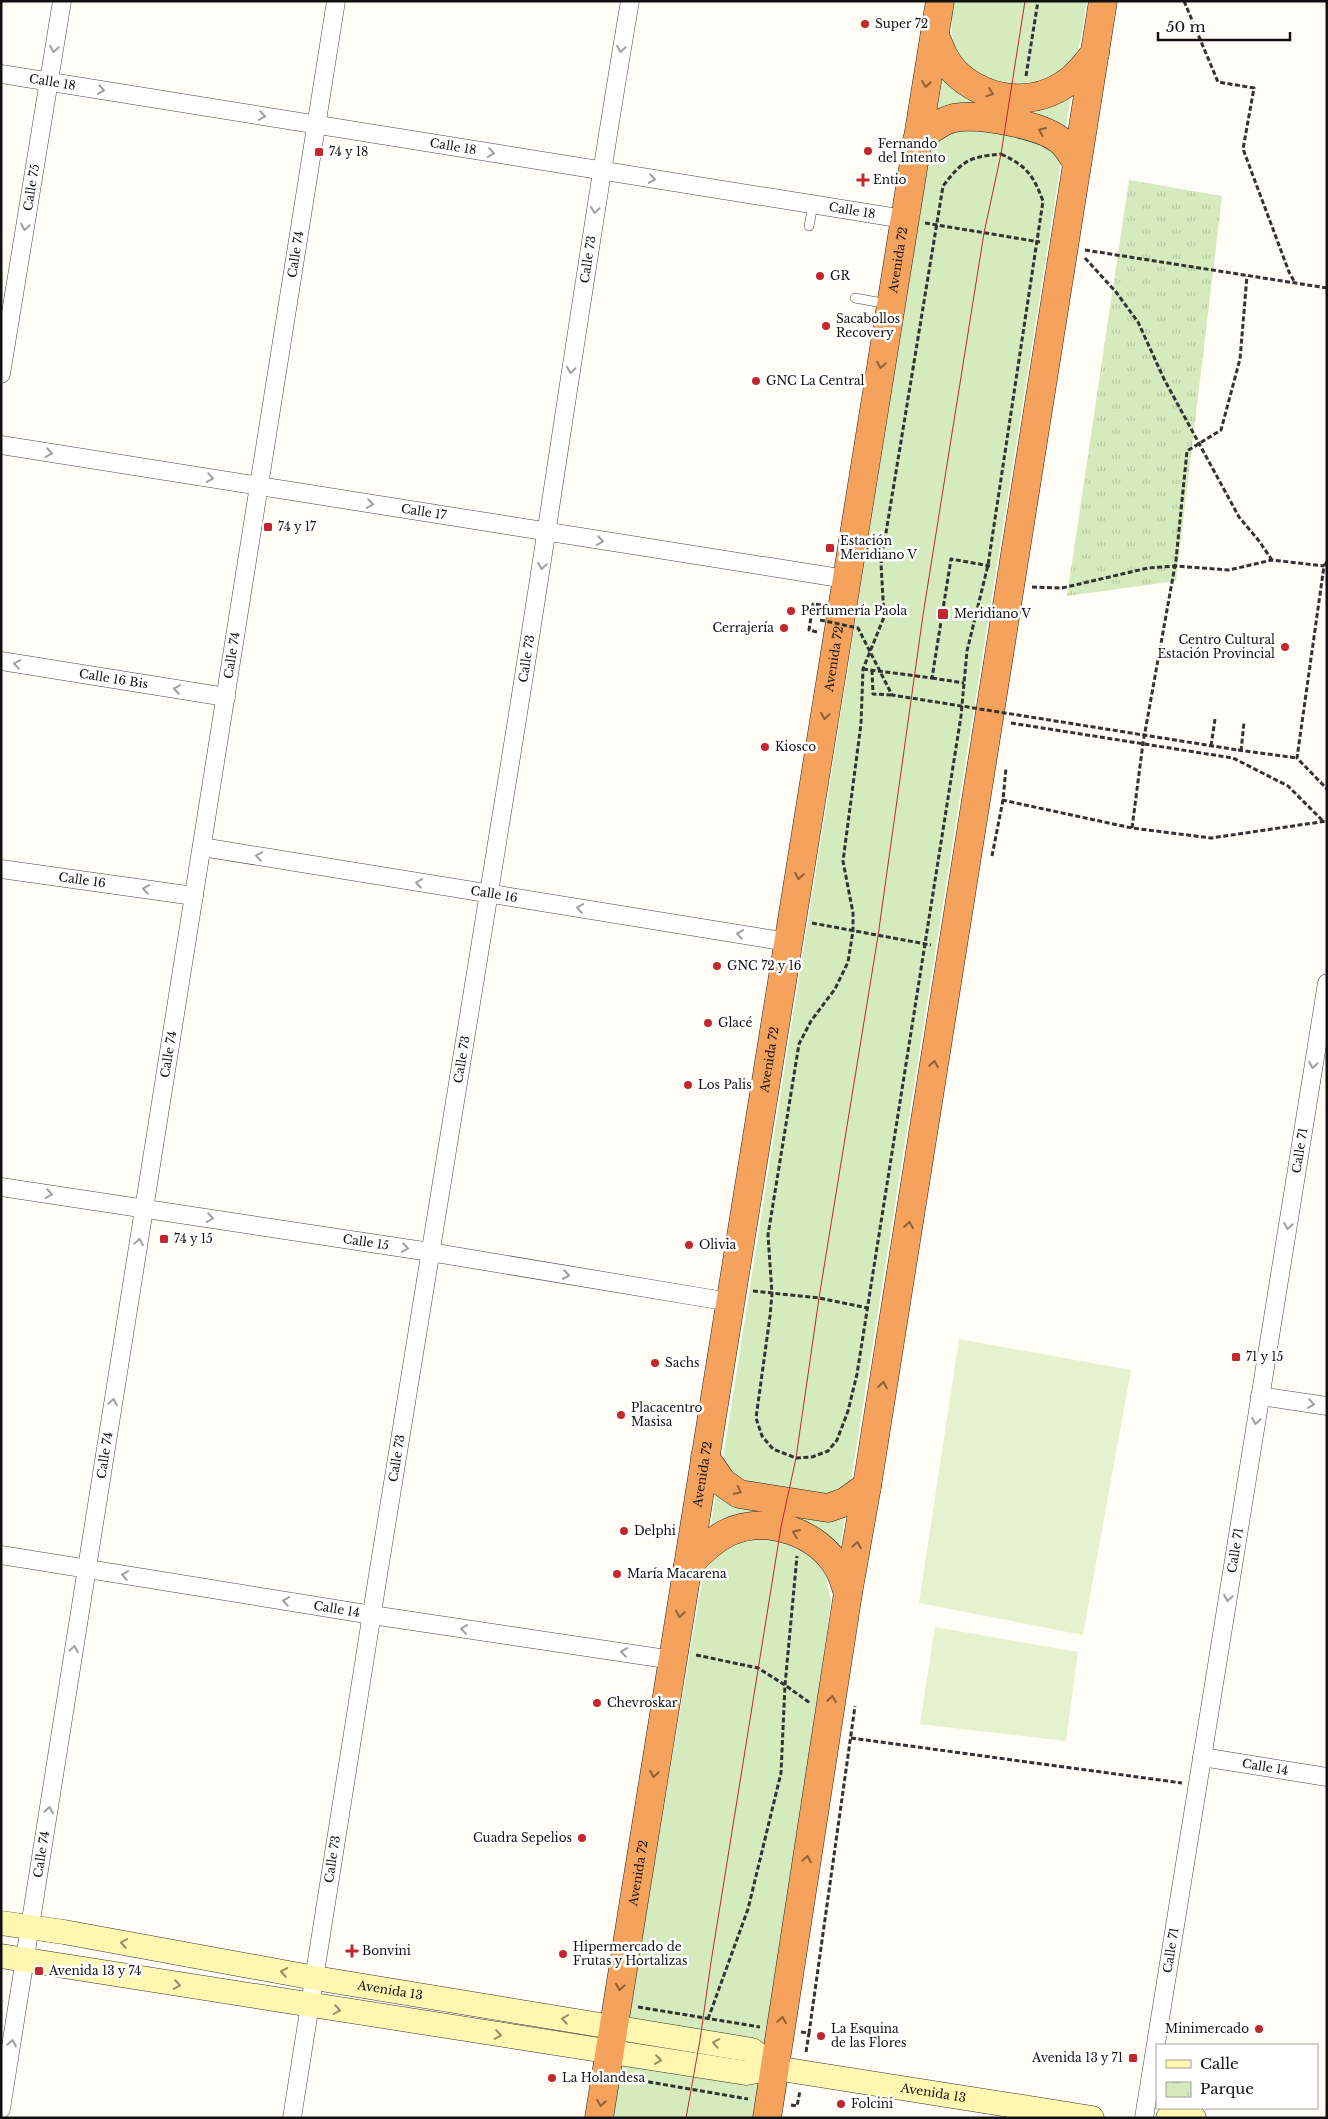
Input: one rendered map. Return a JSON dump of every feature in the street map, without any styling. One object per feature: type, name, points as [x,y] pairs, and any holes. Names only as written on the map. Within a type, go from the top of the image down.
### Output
[{"type":"highway","name":"Avenida 72","points":[[599,2118],[940,1]]},
{"type":"highway","points":[[767,2118],[848,1594],[867,1486],[1062,249],[1103,1]]},
{"type":"highway","points":[[934,35],[942,54],[954,72],[970,85],[989,94],[1010,99],[1043,95],[1063,86],[1079,73],[1095,53]]},
{"type":"highway","points":[[917,140],[938,124],[960,117],[1006,121],[1039,128],[1059,139],[1077,163]]},
{"type":"highway","points":[[705,1457],[722,1482],[739,1494],[828,1508],[846,1502],[867,1486]]},
{"type":"highway","points":[[688,1566],[707,1545],[730,1532],[755,1526],[781,1527],[799,1533],[822,1547],[838,1568],[848,1594]]},
{"type":"street","name":"Calle 75","points":[[1,374],[62,1]]},
{"type":"street","name":"Calle 74","points":[[1,2109],[336,1]]},
{"type":"street","name":"Calle 73","points":[[292,2118],[547,533],[601,171],[630,1]]},
{"type":"street","name":"Calle 18","points":[[1,74],[904,220]]},
{"type":"street","name":"Calle 17","points":[[1,445],[846,579]]},
{"type":"street","name":"Calle 16 Bis","points":[[1,661],[226,697]]},
{"type":"street","name":"Calle 16","points":[[202,847],[489,894],[790,930]]},
{"type":"street","name":"Calle 16","points":[[1,869],[194,896]]},
{"type":"street","name":"Calle 71","points":[[1144,2118],[1260,1396],[1323,1034],[1327,982]]},
{"type":"street","name":"Calle 15","points":[[1,1187],[430,1252],[731,1295]]},
{"type":"street","points":[[1260,1396],[1327,1406]]},
{"type":"street","name":"Calle 14","points":[[1,1556],[372,1615],[673,1655]]},
{"type":"street","name":"Calle 14","points":[[1202,1757],[1327,1777]]},
{"type":"street","name":"Avenida 13","points":[[1,1922],[315,1978],[611,2040]]},
{"type":"street","name":"Avenida 13","points":[[1,1956],[310,2005],[611,2040],[752,2050],[775,2068],[1092,2118]]},
{"type":"street","points":[[1168,2118],[1177,2115],[1194,2118]]},
{"type":"lane","points":[[809,226],[813,205]]},
{"type":"lane","points":[[855,298],[891,305]]},
{"type":"path","points":[[1022,99],[1038,1]]},
{"type":"path","points":[[1184,1],[1218,82],[1254,88],[1243,149],[1289,272],[1296,284]]},
{"type":"path","points":[[1062,249],[967,651],[961,716],[923,945],[857,1374],[848,1411],[837,1440],[828,1451],[812,1457],[796,1458],[773,1448],[762,1436],[756,1418],[772,1294],[768,1235],[799,1044],[811,1021],[835,989],[848,962],[854,931],[853,913],[843,861],[862,724],[864,668],[884,616],[881,563],[935,225],[943,186],[959,166],[977,157],[1001,154],[1016,161],[1034,178],[1062,249],[1116,292],[1138,322],[1164,379],[1239,517],[1272,560]]},
{"type":"path","points":[[904,220],[1062,249],[1327,288]]},
{"type":"path","points":[[1132,828],[1143,743],[1175,566],[1187,451],[1221,430],[1240,359],[1248,276]]},
{"type":"path","points":[[932,678],[951,559],[988,565],[1010,583],[1032,587],[1062,588],[1140,569],[1175,566],[1229,570],[1272,560],[1325,564],[1297,758]]},
{"type":"path","points":[[820,620],[858,628],[890,695]]},
{"type":"path","points":[[864,668],[964,683]]},
{"type":"path","points":[[872,670],[873,694],[1211,744],[1239,751],[1297,758],[1327,789]]},
{"type":"path","points":[[961,716],[1233,758],[1288,786],[1325,821]]},
{"type":"path","points":[[1211,744],[1215,719]]},
{"type":"path","points":[[1239,751],[1244,722]]},
{"type":"path","points":[[977,796],[1132,828],[1210,838],[1325,821]]},
{"type":"path","points":[[790,930],[854,931],[923,945],[953,947]]},
{"type":"path","points":[[731,1295],[772,1294],[819,1298],[867,1308],[895,1311]]},
{"type":"path","points":[[708,2019],[748,1908],[781,1772],[786,1685],[799,1533]]},
{"type":"path","points":[[673,1655],[758,1668],[786,1685],[851,1738],[1132,1777],[1197,1784]]},
{"type":"green space","points":[[954,1],[1087,1],[1076,55],[1067,67],[1055,77],[1041,83],[1007,88],[994,85],[971,70],[956,49],[952,35]]},
{"type":"green space","points":[[943,74],[960,92],[1072,90],[1065,133],[937,112]]},
{"type":"green space","points":[[948,127],[1044,138],[1058,153],[1061,163],[851,1481],[835,1498],[737,1484],[722,1464],[931,144]]},
{"type":"green space","points":[[1129,180],[1222,196],[1176,581],[1067,596]]},
{"type":"green space","points":[[959,1339],[1131,1370],[1083,1635],[919,1603]]},
{"type":"green space","points":[[716,1490],[846,1511],[839,1555],[825,1537],[710,1532]]},
{"type":"green space","points":[[764,1534],[812,1554],[826,1576],[831,1601],[770,2044],[628,2022],[702,1580],[714,1559],[726,1548]]},
{"type":"green space","points":[[935,1627],[1078,1652],[1066,1741],[920,1724]]},
{"type":"green space","points":[[621,2063],[763,2085],[757,2118],[613,2118]]},
{"type":"tram line","points":[[686,2118],[781,1527],[796,1458],[819,1298],[878,936],[923,615],[984,233],[1001,154],[1025,1]]},
{"type":"place","name":"Super 72","points":[[865,24]]},
{"type":"place","name":"Fernando del Intento","points":[[868,151]]},
{"type":"place","name":"74 y 18","points":[[319,152]]},
{"type":"place","name":"Entio","points":[[863,180]]},
{"type":"place","name":"GR","points":[[820,276]]},
{"type":"place","name":"Sacabollos Recovery","points":[[826,326]]},
{"type":"place","name":"GNC La Central","points":[[756,381]]},
{"type":"place","name":"74 y 17","points":[[268,527]]},
{"type":"place","name":"Estación Meridiano V","points":[[830,548]]},
{"type":"place","name":"Perfumería Paola","points":[[791,611]]},
{"type":"place","name":"Meridiano V","points":[[943,614]]},
{"type":"place","name":"Cerrajería","points":[[784,628]]},
{"type":"place","name":"Centro Cultural Estación Provincial","points":[[1285,647]]},
{"type":"place","name":"Kiosco","points":[[765,747]]},
{"type":"place","name":"GNC 72 y 16","points":[[717,966]]},
{"type":"place","name":"Glacé","points":[[708,1023]]},
{"type":"place","name":"Los Palis","points":[[688,1085]]},
{"type":"place","name":"74 y 15","points":[[164,1239]]},
{"type":"place","name":"Olivia","points":[[689,1245]]},
{"type":"place","name":"71 y 15","points":[[1236,1357]]},
{"type":"place","name":"Sachs","points":[[655,1363]]},
{"type":"place","name":"Placacentro Masisa","points":[[621,1415]]},
{"type":"place","name":"Delphi","points":[[624,1531]]},
{"type":"place","name":"María Macarena","points":[[617,1574]]},
{"type":"place","name":"Chevroskar","points":[[597,1703]]},
{"type":"place","name":"Cuadra Sepelios","points":[[582,1838]]},
{"type":"place","name":"Bonvini","points":[[352,1951]]},
{"type":"place","name":"Hipermercado de Frutas y Hortalizas","points":[[563,1954]]},
{"type":"place","name":"Avenida 13 y 74","points":[[39,1971]]},
{"type":"place","name":"Minimercado","points":[[1259,2029]]},
{"type":"place","name":"La Esquina de las Flores","points":[[821,2036]]},
{"type":"place","name":"Avenida 13 y 71","points":[[1133,2058]]},
{"type":"place","name":"La Holandesa","points":[[552,2078]]},
{"type":"place","name":"Folcini","points":[[841,2104]]}]
